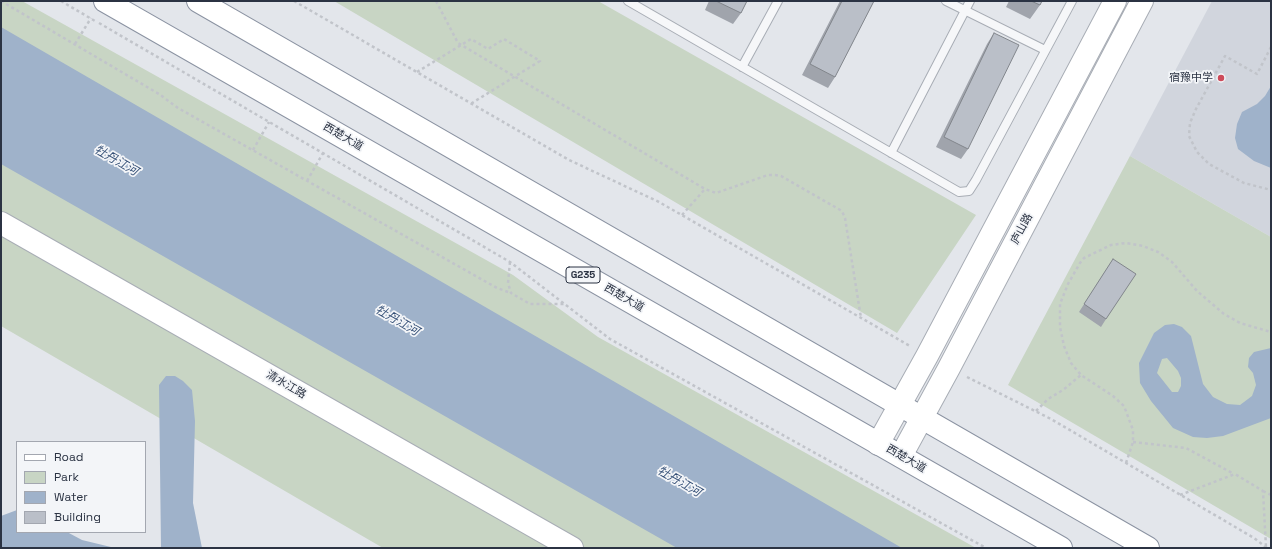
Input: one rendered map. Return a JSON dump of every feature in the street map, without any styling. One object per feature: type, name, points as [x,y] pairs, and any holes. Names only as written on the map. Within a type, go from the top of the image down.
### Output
[{"type":"main road","name":"西楚大道","points":[[105,1],[1061,548]]},
{"type":"main road","points":[[198,1],[1148,548]]},
{"type":"main road","points":[[878,444],[1114,1]]},
{"type":"main road","name":"庐山路","points":[[901,456],[949,368],[1142,1]]},
{"type":"main road","name":"清水江路","points":[[1,223],[572,548]]},
{"type":"lane","points":[[628,1],[959,192],[969,191],[1072,1]]},
{"type":"lane","points":[[742,67],[778,1]]},
{"type":"lane","points":[[946,1],[1045,50]]},
{"type":"lane","points":[[891,153],[970,1]]},
{"type":"path","points":[[1,1],[159,94],[178,108],[497,288],[511,293],[530,304],[565,304]]},
{"type":"path","points":[[61,1],[510,262],[610,339],[986,548]]},
{"type":"path","points":[[294,1],[569,160],[659,202],[926,356]]},
{"type":"path","points":[[436,1],[458,43],[705,189],[716,193],[768,175],[775,175],[781,176],[842,211],[845,218],[861,318]]},
{"type":"path","points":[[75,44],[91,18]]},
{"type":"path","points":[[417,72],[471,38],[488,49],[504,39],[540,61],[472,103]]},
{"type":"path","points":[[1271,47],[1257,74],[1225,56],[1196,109],[1190,123],[1189,136],[1197,152],[1209,164],[1244,183],[1271,190]]},
{"type":"path","points":[[253,150],[269,122]]},
{"type":"path","points":[[307,181],[323,153]]},
{"type":"path","points":[[682,215],[705,189]]},
{"type":"path","points":[[1126,463],[1133,442],[1131,424],[1124,406],[1113,396],[1080,375],[1071,363],[1064,346],[1060,327],[1060,304],[1068,284],[1080,263],[1098,250],[1111,245],[1126,243],[1143,246],[1158,252],[1172,262],[1197,291],[1224,314],[1240,323],[1271,332]]},
{"type":"path","points":[[510,262],[508,283],[511,293]]},
{"type":"path","points":[[949,368],[1036,412],[1126,463],[1254,538],[1266,548]]},
{"type":"path","points":[[1036,412],[1048,399],[1063,390],[1080,375]]},
{"type":"path","points":[[1133,442],[1186,448],[1271,495]]},
{"type":"path","points":[[1180,495],[1235,474]]},
{"type":"path","points":[[1263,491],[1266,548]]},
{"type":"shaded area","name":"宿豫中学","points":[[1212,1],[1271,1],[1271,237],[1130,156]]},
{"type":"green space","points":[[1,1],[22,1],[513,275],[598,337],[976,548],[383,548],[1,326]]},
{"type":"green space","points":[[334,1],[598,1],[976,215],[897,333]]},
{"type":"green space","points":[[1130,156],[1271,237],[1271,539],[1008,385]]},
{"type":"water","name":"牡丹江河","points":[[1,27],[902,548],[677,548],[1,164]]},
{"type":"water","points":[[1271,86],[1271,168],[1254,161],[1238,149],[1235,138],[1237,124],[1242,112],[1257,104],[1265,96]]},
{"type":"water","points":[[1174,324],[1182,327],[1191,336],[1203,384],[1213,397],[1227,404],[1240,405],[1252,396],[1256,385],[1253,373],[1248,367],[1249,358],[1254,352],[1271,348],[1271,418],[1223,436],[1207,438],[1193,437],[1173,428],[1151,401],[1140,383],[1139,363],[1154,333],[1165,325]],"holes":[[[1167,358],[1178,371],[1181,378],[1181,386],[1178,392],[1172,392],[1157,373],[1162,359]]]},
{"type":"water","points":[[166,376],[175,376],[183,381],[192,390],[195,421],[193,503],[202,548],[161,548],[159,385]]},
{"type":"water","points":[[16,510],[16,533],[69,533],[82,540],[115,548],[1,548],[1,516]]},
{"type":"building","points":[[716,1],[747,1],[741,13]]},
{"type":"building","points":[[842,1],[874,1],[835,77],[810,64]]},
{"type":"building","points":[[1031,1],[1042,1],[1040,5]]},
{"type":"building","points":[[994,33],[1019,45],[968,149],[944,137]]},
{"type":"building","points":[[1113,259],[1136,274],[1106,319],[1084,304]]},
{"type":"place","name":"宿豫中学","points":[[1221,78]]}]
